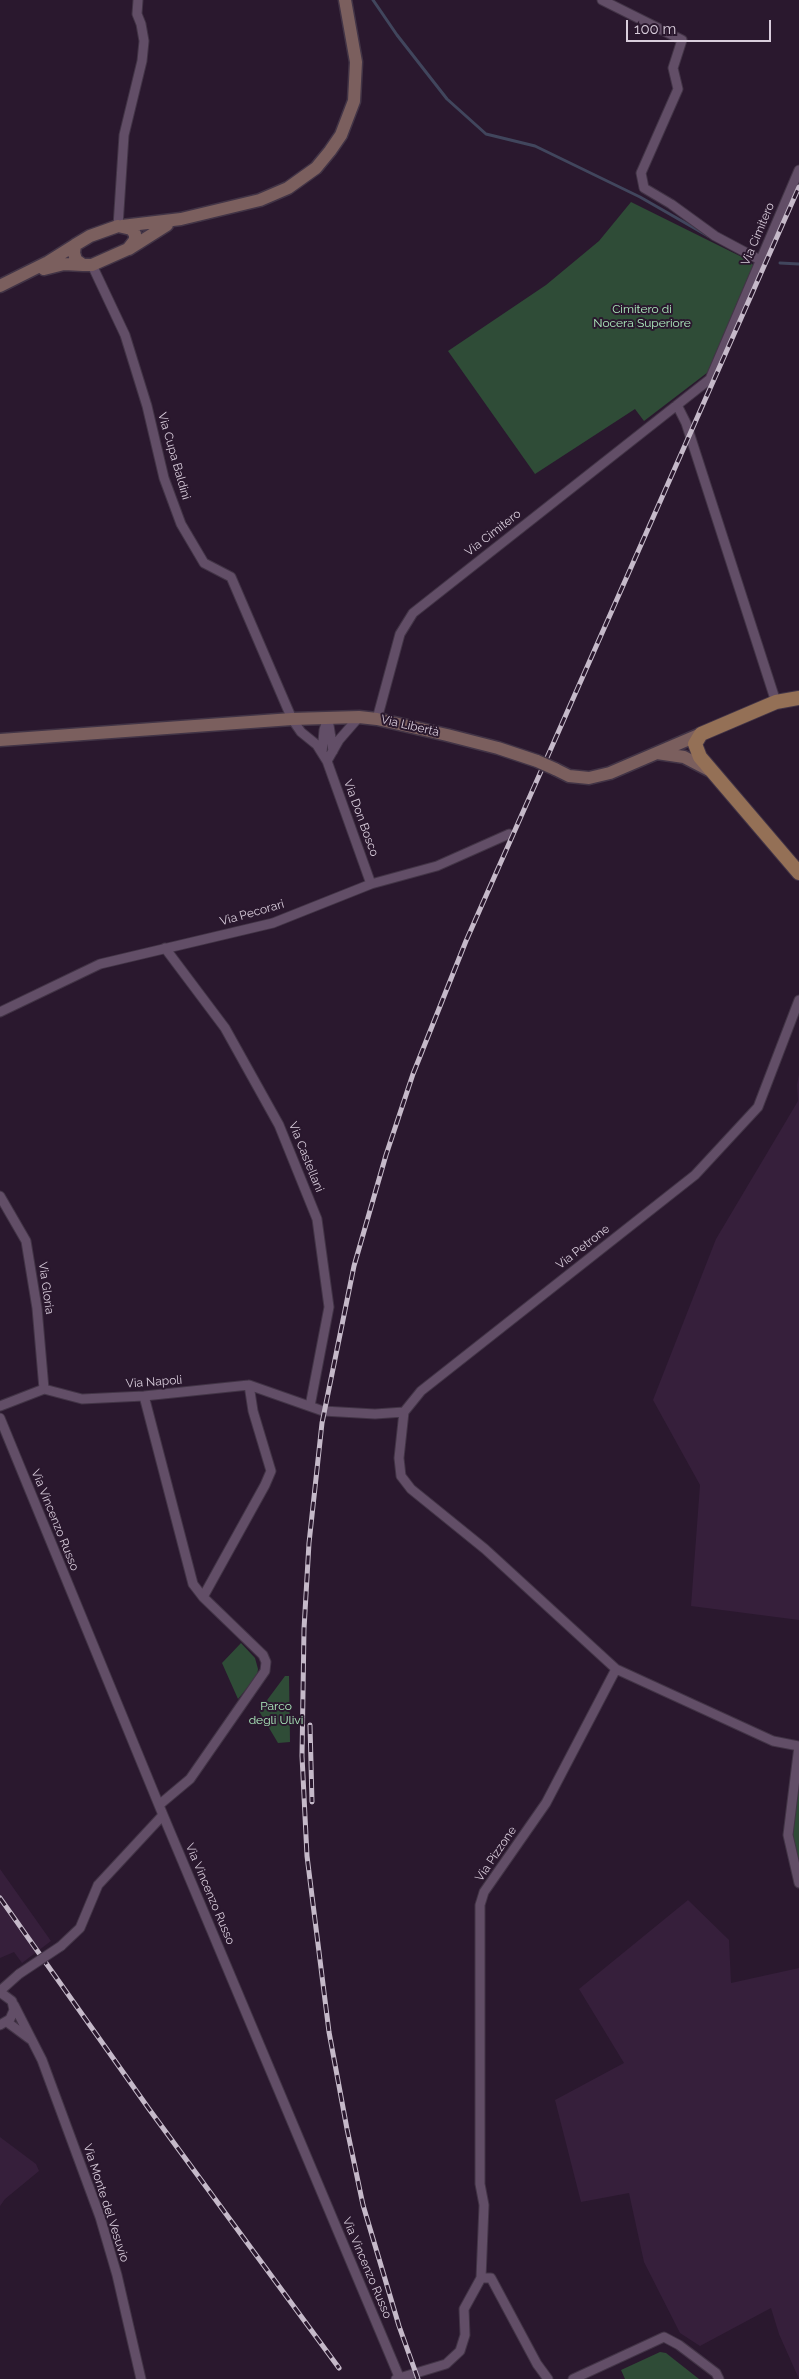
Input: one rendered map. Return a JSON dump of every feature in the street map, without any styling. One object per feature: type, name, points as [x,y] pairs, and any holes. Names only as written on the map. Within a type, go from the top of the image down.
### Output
[{"type":"main road","points":[[0,286],[29,272],[90,236],[120,226],[181,218],[260,200],[288,188],[316,168],[330,152],[349,117],[356,86],[356,62],[345,0]]},
{"type":"main road","points":[[29,272],[64,264],[88,265],[128,249],[154,232],[181,218]]},
{"type":"main road","points":[[120,226],[130,229],[135,234],[134,240],[128,249]]},
{"type":"main road","points":[[75,245],[74,253],[76,260],[88,265]]},
{"type":"main road","name":"Via Libertà","points":[[0,740],[292,719],[359,717],[377,719],[498,748],[537,761],[569,776],[589,778],[610,773],[776,702],[799,698]]},
{"type":"main road","points":[[701,734],[695,744],[696,751],[799,873]]},
{"type":"main road","points":[[657,752],[684,757],[717,774]]},
{"type":"street","points":[[120,226],[124,135],[142,62],[144,41],[142,24],[137,14],[138,0]]},
{"type":"street","points":[[602,0],[682,40],[673,68],[678,89],[641,173],[644,188],[671,204],[715,236],[760,260]]},
{"type":"street","name":"Via Cimitero","points":[[377,719],[400,634],[413,614],[710,379],[799,170]]},
{"type":"street","name":"Via Cupa Baldini","points":[[88,265],[125,335],[147,406],[164,478],[181,524],[204,563],[231,577],[292,719]]},
{"type":"street","points":[[677,405],[686,423],[776,702]]},
{"type":"street","points":[[325,757],[333,751],[339,740],[359,717]]},
{"type":"street","points":[[328,718],[333,751]]},
{"type":"street","name":"Via Don Bosco","points":[[328,718],[324,730],[325,757],[371,884]]},
{"type":"street","name":"Via Don Bosco","points":[[292,719],[325,757]]},
{"type":"street","name":"Via Pecorari","points":[[0,1012],[100,964],[273,922],[371,884],[437,866],[510,834]]},
{"type":"street","name":"Via Castellani","points":[[165,948],[225,1028],[275,1117],[317,1219],[329,1307],[310,1406]]},
{"type":"street","name":"Via Petrone","points":[[404,1412],[421,1391],[695,1175],[758,1107],[799,1000]]},
{"type":"street","name":"Via Gloria","points":[[0,1196],[26,1241],[37,1308],[44,1389]]},
{"type":"street","points":[[203,1597],[271,1471],[253,1410],[249,1385]]},
{"type":"street","name":"Via Napoli","points":[[44,1389],[82,1398],[144,1396],[249,1385],[310,1406]]},
{"type":"street","points":[[0,1406],[44,1389]]},
{"type":"street","points":[[144,1396],[193,1584],[203,1597],[263,1655],[266,1662],[265,1671],[190,1778],[159,1805]]},
{"type":"street","points":[[310,1406],[322,1411],[358,1413],[404,1412],[399,1458],[402,1476],[411,1489],[485,1549],[616,1669],[773,1740],[799,1746],[788,1835],[799,1883]]},
{"type":"street","name":"Via Vincenzo Russo","points":[[0,1418],[163,1815],[399,2379]]},
{"type":"street","name":"Via Pizzone","points":[[399,2379],[446,2364],[460,2351],[465,2336],[464,2308],[481,2278],[484,2205],[480,2184],[480,1905],[490,1882],[546,1803],[616,1669]]},
{"type":"street","points":[[0,1992],[16,1977],[61,1946],[80,1928],[98,1885],[163,1815]]},
{"type":"street","points":[[13,2003],[16,1977]]},
{"type":"street","name":"Via Monte del Vesuvio","points":[[0,1992],[13,2003],[42,2060],[59,2104],[100,2217],[117,2275],[141,2379]]},
{"type":"street","name":"Via Monte del Vesuvio","points":[[13,2003],[13,2015],[2,2025],[32,2041]]},
{"type":"street","points":[[481,2278],[491,2278],[548,2379]]},
{"type":"street","points":[[573,2379],[664,2337],[694,2356],[716,2373],[719,2379]]},
{"type":"shaded area","points":[[799,1074],[799,1620],[691,1606],[700,1485],[653,1400],[716,1239],[798,1101],[797,1085]]},
{"type":"shaded area","points":[[0,1869],[51,1941],[22,1963],[14,1952],[0,1958]]},
{"type":"shaded area","points":[[688,1900],[729,1940],[731,1983],[799,1968],[799,2379],[779,2334],[771,2308],[700,2346],[680,2333],[644,2262],[629,2193],[581,2202],[555,2100],[624,2063],[579,1989]]},
{"type":"shaded area","points":[[0,2137],[36,2164],[39,2171],[5,2199],[0,2206]]},
{"type":"green space","name":"Cimitero di Nocera Superiore","points":[[631,202],[750,261],[753,265],[753,270],[712,369],[644,421],[635,409],[535,474],[448,351],[546,285],[599,241]]},
{"type":"green space","points":[[241,1643],[255,1658],[258,1669],[257,1676],[238,1699],[222,1663]]},
{"type":"green space","name":"Parco degli Ulivi","points":[[285,1676],[289,1676],[290,1742],[278,1743],[259,1711]]},
{"type":"green space","points":[[799,1746],[799,1876],[788,1835]]},
{"type":"green space","points":[[660,2352],[666,2353],[699,2379],[625,2379],[621,2370]]},
{"type":"waterway","points":[[373,0],[397,35],[447,99],[486,134],[535,146],[640,197],[708,236]]},
{"type":"waterway","points":[[780,263],[799,264]]},
{"type":"railway","points":[[418,2379],[399,2326],[363,2205],[329,2032],[307,1856],[302,1756],[304,1629],[309,1543],[322,1423],[354,1266],[386,1155],[413,1074],[466,941],[799,187]]},
{"type":"railway","points":[[310,1725],[312,1802]]},
{"type":"railway","points":[[0,1898],[149,2109],[339,2368]]}]
